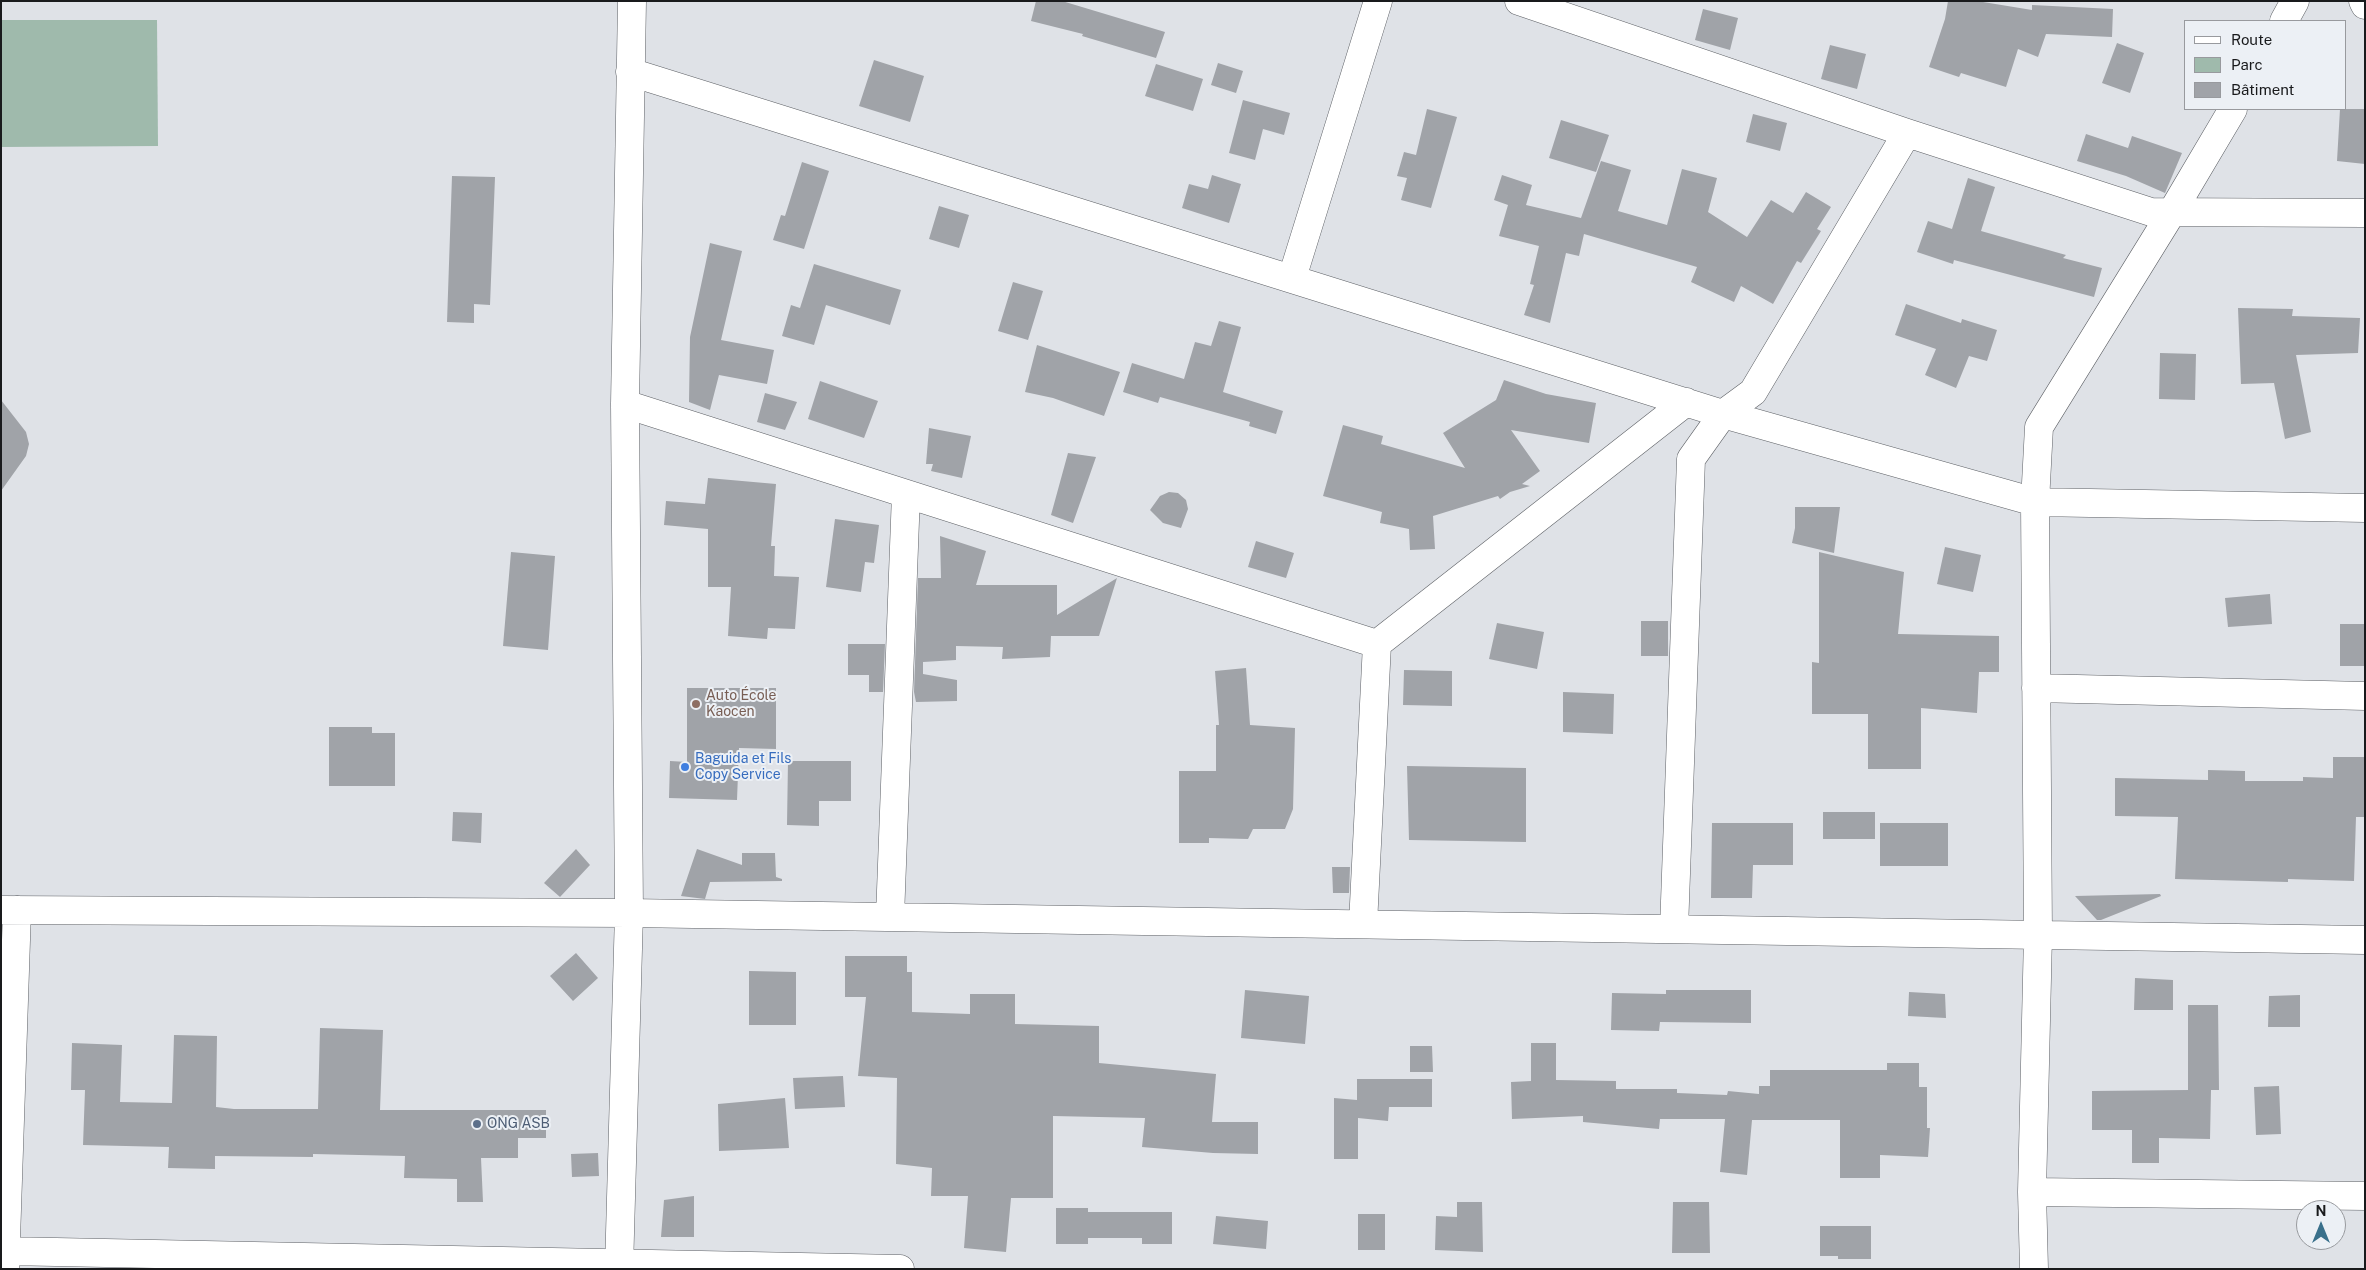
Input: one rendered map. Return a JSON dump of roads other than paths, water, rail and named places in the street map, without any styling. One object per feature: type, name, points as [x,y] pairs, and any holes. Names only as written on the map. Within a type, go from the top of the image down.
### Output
[{"type":"street","points":[[619,1266],[629,913],[625,404],[632,1]]},
{"type":"street","points":[[1292,278],[1378,1]]},
{"type":"street","points":[[1519,1],[1907,133],[2151,212],[2365,213]]},
{"type":"street","points":[[2285,20],[2295,1]]},
{"type":"street","points":[[2363,1],[2365,5]]},
{"type":"street","points":[[630,72],[1723,414],[2035,502],[2365,508]]},
{"type":"street","points":[[2034,1269],[2032,1192],[2038,935],[2035,502],[2039,428],[2232,110]]},
{"type":"street","points":[[1674,929],[1691,460],[1723,414],[1753,392],[1907,133]]},
{"type":"street","points":[[1363,924],[1377,644],[1686,402]]},
{"type":"street","points":[[625,404],[1377,644]]},
{"type":"street","points":[[890,917],[906,494]]},
{"type":"street","points":[[2036,688],[2365,696]]},
{"type":"street","points":[[900,1269],[6,1260],[9,910],[629,913],[2365,940]]},
{"type":"street","points":[[2032,1192],[2365,1196]]},
{"type":"place","name":"Auto École Kaocen","points":[[696,704]]},
{"type":"place","name":"Baguida et Fils Copy Service","points":[[685,767]]},
{"type":"place","name":"ONG ASB","points":[[477,1124]]}]
